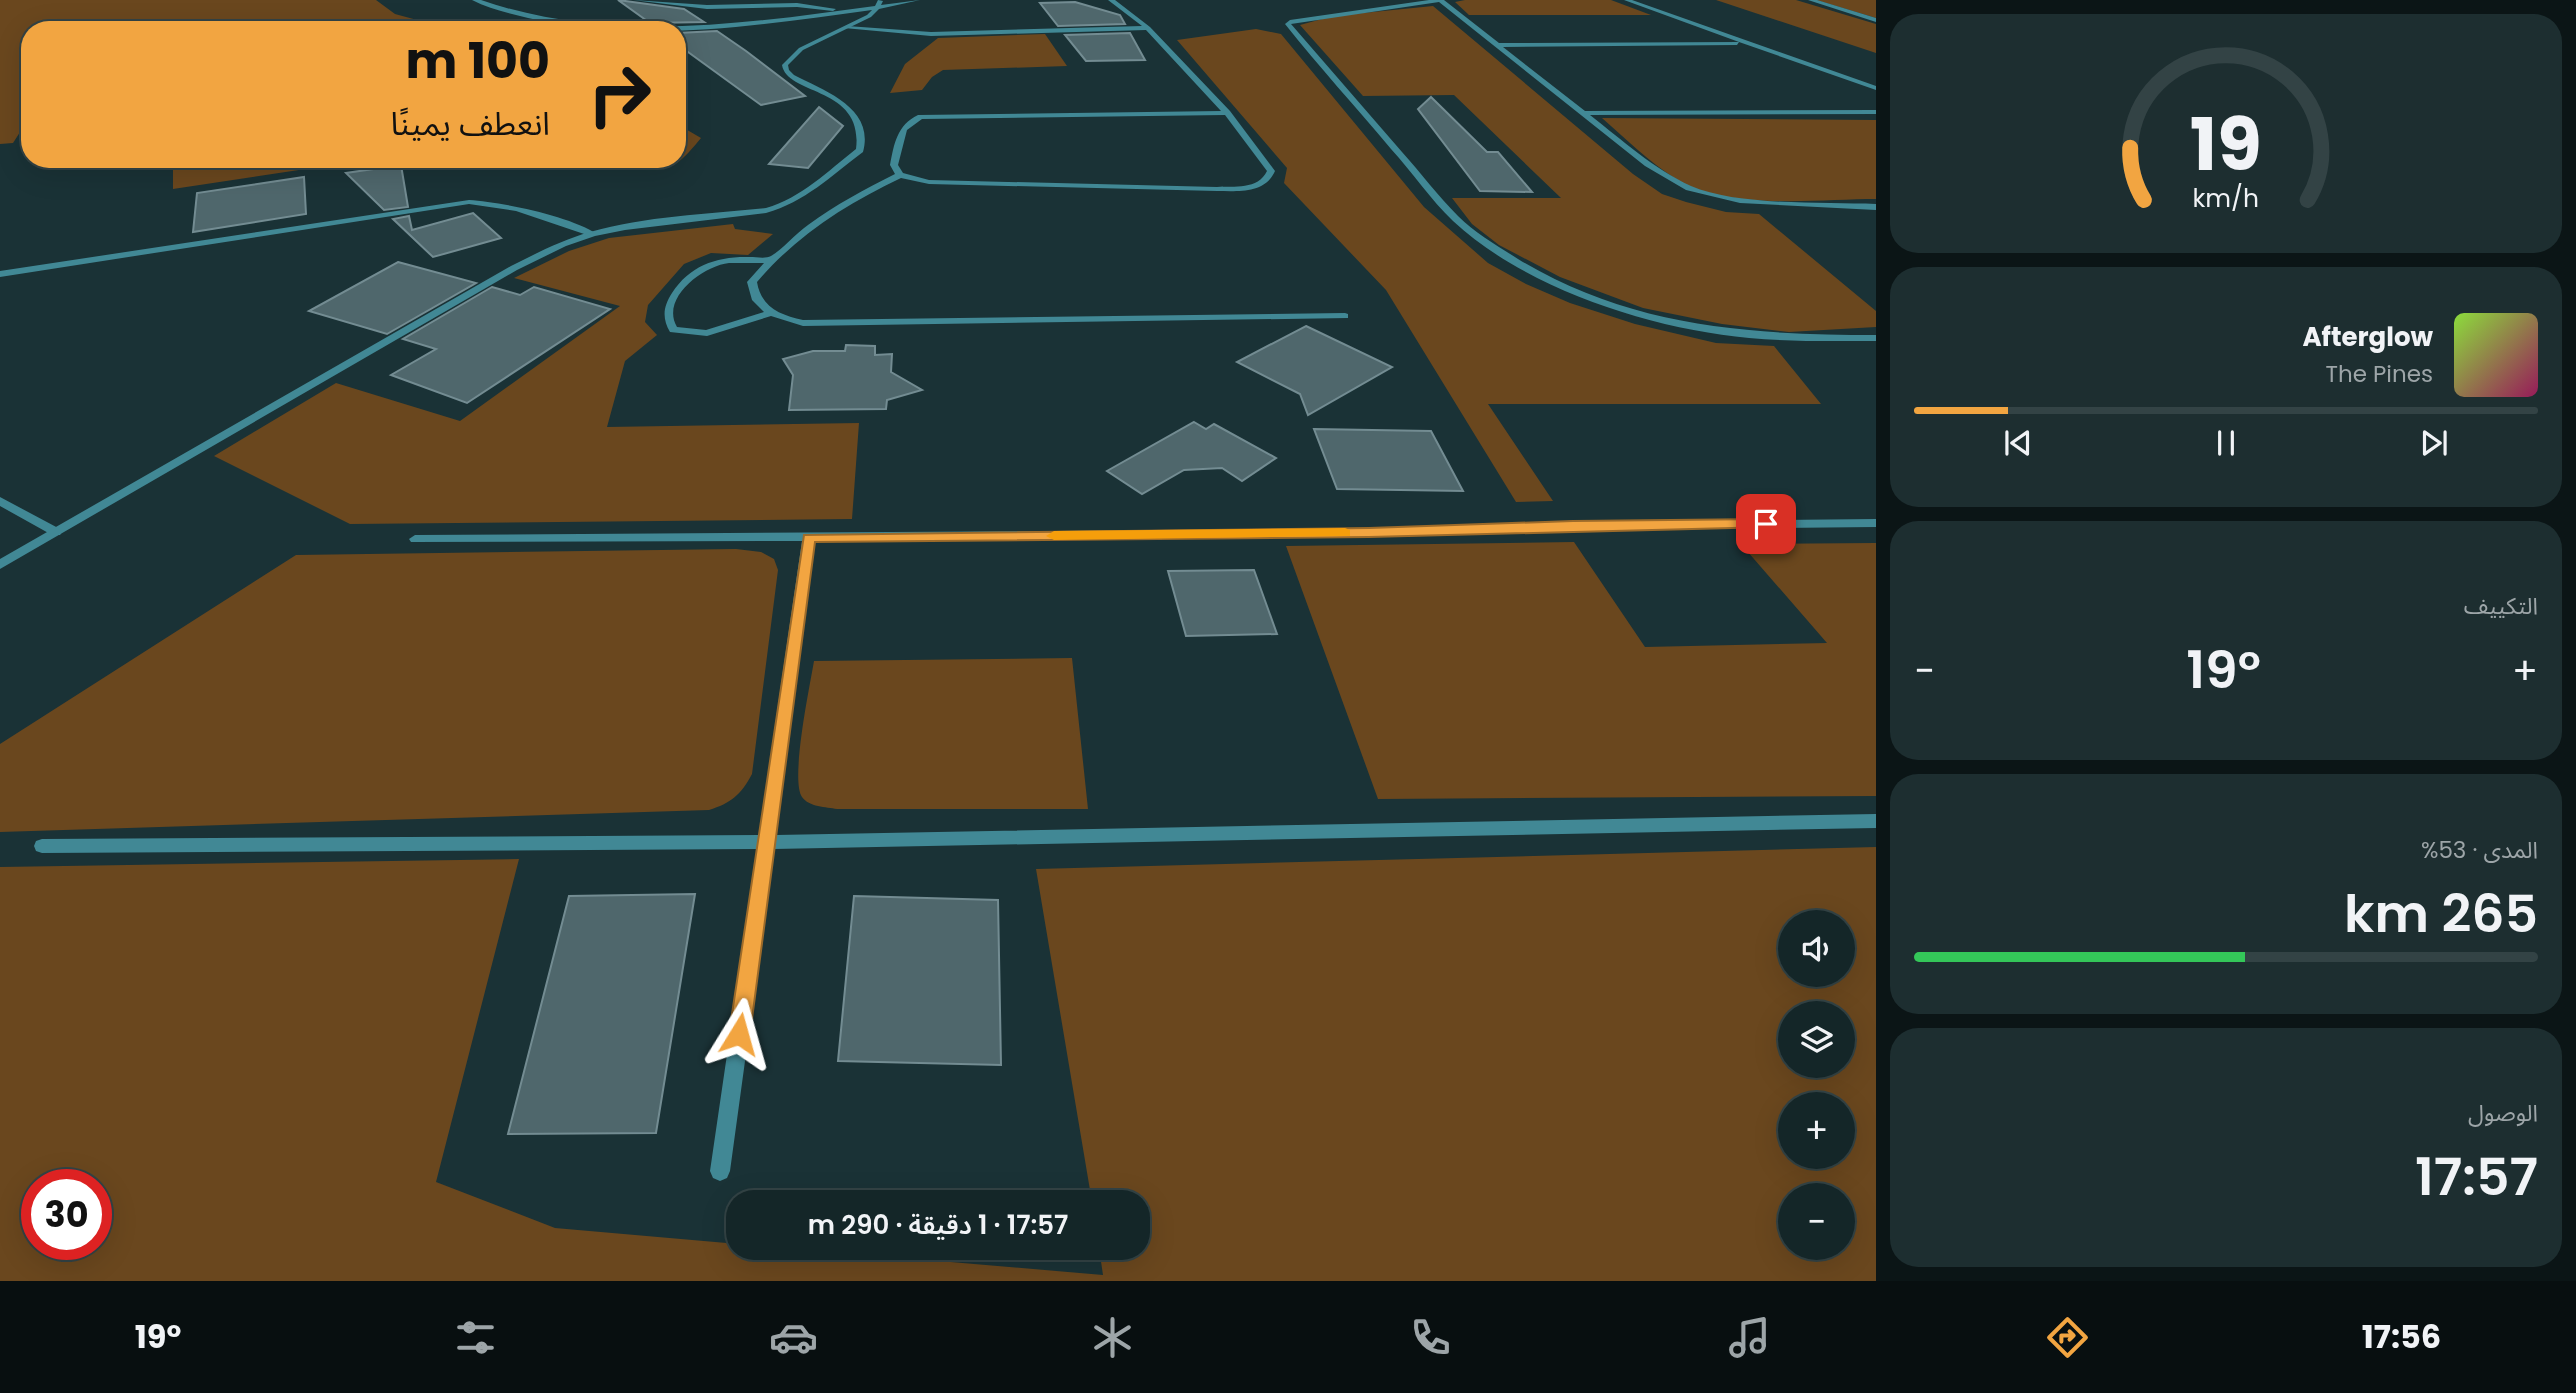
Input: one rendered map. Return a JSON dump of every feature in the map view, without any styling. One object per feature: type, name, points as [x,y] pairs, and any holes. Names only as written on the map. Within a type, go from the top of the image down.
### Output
[{"type":"street","points":[[475,0],[560,21]]},
{"type":"street","points":[[636,0],[707,7],[797,5],[833,9]]},
{"type":"street","points":[[686,28],[748,24],[889,0]]},
{"type":"street","points":[[811,15],[833,9],[917,0]]},
{"type":"street","points":[[1111,0],[1148,28],[1227,113],[1271,171],[1269,179],[1263,184],[1217,189],[929,181],[900,175],[849,202],[770,260],[752,282],[752,293],[770,313],[803,323],[1345,316]]},
{"type":"street","points":[[1876,206],[1740,201],[1710,195],[1667,177],[1440,0],[1312,17],[1288,24],[1456,219],[1486,244],[1542,278],[1615,306],[1694,326],[1790,338],[1876,338]]},
{"type":"street","points":[[1627,0],[1876,88]]},
{"type":"street","points":[[1811,0],[1876,20]]},
{"type":"street","points":[[0,565],[514,268],[563,244],[625,227],[766,210],[785,205],[800,197],[860,150],[863,138],[856,118],[841,102],[792,76],[786,71],[785,65],[801,49],[847,28],[878,4]]},
{"type":"street","points":[[847,28],[931,34],[1148,28]]},
{"type":"street","points":[[1497,45],[1748,43]]},
{"type":"street","points":[[1585,113],[1876,112]]},
{"type":"street","points":[[900,175],[894,165],[902,131],[909,121],[921,117],[1227,113]]},
{"type":"street","points":[[0,274],[469,202],[496,203],[530,211],[593,234]]},
{"type":"street","points":[[770,260],[714,262],[703,268],[672,299],[667,312],[668,324],[674,330],[707,333],[770,313]]},
{"type":"street","points":[[0,501],[56,532]]},
{"type":"street","points":[[415,539],[1369,533],[1573,526],[1876,523]]},
{"type":"street","points":[[720,1171],[809,538]]},
{"type":"street","points":[[43,846],[767,842],[1876,821]]},
{"type":"shaded area","points":[[0,0],[376,0],[395,14],[421,21],[21,21],[21,131],[13,143],[0,144]]},
{"type":"shaded area","points":[[1611,0],[1651,15],[1469,15],[1455,2]]},
{"type":"shaded area","points":[[1716,0],[1796,0],[1876,24],[1876,53]]},
{"type":"shaded area","points":[[1816,0],[1876,0],[1876,18]]},
{"type":"shaded area","points":[[1433,6],[1633,174],[1662,194],[1726,212],[1759,214],[1876,311],[1876,327],[1789,332],[1722,324],[1643,308],[1560,277],[1499,245],[1472,224],[1452,198],[1561,198],[1454,95],[1363,96],[1300,25],[1333,16]]},
{"type":"shaded area","points":[[1256,29],[1281,34],[1424,207],[1488,263],[1526,284],[1570,303],[1635,324],[1716,343],[1774,346],[1821,404],[1488,404],[1553,501],[1516,502],[1386,290],[1284,183],[1287,168],[1177,40]]},
{"type":"shaded area","points":[[1045,34],[1067,66],[943,70],[932,77],[922,90],[890,93],[905,64],[938,38]]},
{"type":"shaded area","points":[[1602,118],[1876,120],[1876,199],[1773,201],[1721,196],[1697,189],[1656,165]]},
{"type":"shaded area","points":[[686,129],[701,138],[686,155]]},
{"type":"shaded area","points":[[173,168],[312,168],[173,189]]},
{"type":"shaded area","points":[[733,224],[735,229],[773,234],[748,255],[711,253],[684,264],[648,305],[645,322],[657,335],[625,361],[607,427],[859,423],[852,519],[350,524],[214,456],[336,383],[460,421],[620,306],[514,278],[569,251],[609,238]]},
{"type":"shaded area","points":[[1574,542],[1645,647],[1827,643],[1741,544],[1876,543],[1876,796],[1378,799],[1286,546]]},
{"type":"shaded area","points":[[736,549],[761,552],[774,559],[778,570],[752,774],[735,797],[717,807],[709,810],[0,832],[0,744],[296,555]]},
{"type":"shaded area","points":[[1072,658],[1088,809],[837,809],[813,805],[802,797],[799,787],[799,753],[814,661]]},
{"type":"shaded area","points":[[1876,847],[1876,1281],[0,1281],[0,867],[519,859],[436,1182],[555,1228],[726,1243],[726,1260],[927,1260],[1103,1275],[1101,1260],[1150,1260],[1150,1190],[1090,1190],[1036,869]]},
{"type":"building","points":[[618,0],[684,9],[704,22],[686,21],[647,21]]},
{"type":"building","points":[[1075,2],[1120,15],[1125,24],[1058,26],[1040,3]]},
{"type":"building","points":[[717,31],[805,96],[761,105],[686,51],[686,33]]},
{"type":"building","points":[[1130,33],[1145,60],[1086,61],[1065,35]]},
{"type":"building","points":[[1431,97],[1487,152],[1498,152],[1532,192],[1480,191],[1418,109]]},
{"type":"building","points":[[819,107],[843,126],[808,168],[769,164]]},
{"type":"building","points":[[402,168],[408,207],[384,210],[346,173]]},
{"type":"building","points":[[304,177],[306,214],[193,232],[197,193]]},
{"type":"building","points":[[473,213],[501,238],[433,257],[393,219],[409,216],[412,230]]},
{"type":"building","points":[[398,262],[476,283],[387,334],[309,311]]},
{"type":"building","points":[[492,287],[520,295],[534,287],[610,309],[467,403],[391,375],[436,349],[403,339]]},
{"type":"building","points":[[1306,326],[1392,367],[1308,415],[1300,394],[1237,362]]},
{"type":"building","points":[[846,345],[875,346],[875,355],[892,354],[891,372],[922,390],[887,400],[886,409],[789,410],[793,375],[783,359],[813,351],[845,351]]},
{"type":"building","points":[[1194,422],[1206,429],[1214,424],[1276,458],[1242,481],[1222,468],[1184,470],[1142,494],[1107,471]]},
{"type":"building","points":[[1314,429],[1431,431],[1463,491],[1337,489]]},
{"type":"building","points":[[1254,570],[1277,634],[1186,636],[1168,571]]},
{"type":"building","points":[[695,894],[656,1133],[508,1134],[569,896]]},
{"type":"building","points":[[854,896],[998,900],[1001,1065],[838,1061]]},
{"type":"slow traffic","points":[[1054,536],[1345,533]]},
{"type":"route","points":[[739,1034],[809,538],[1369,533],[1573,526],[1766,524]]}]
